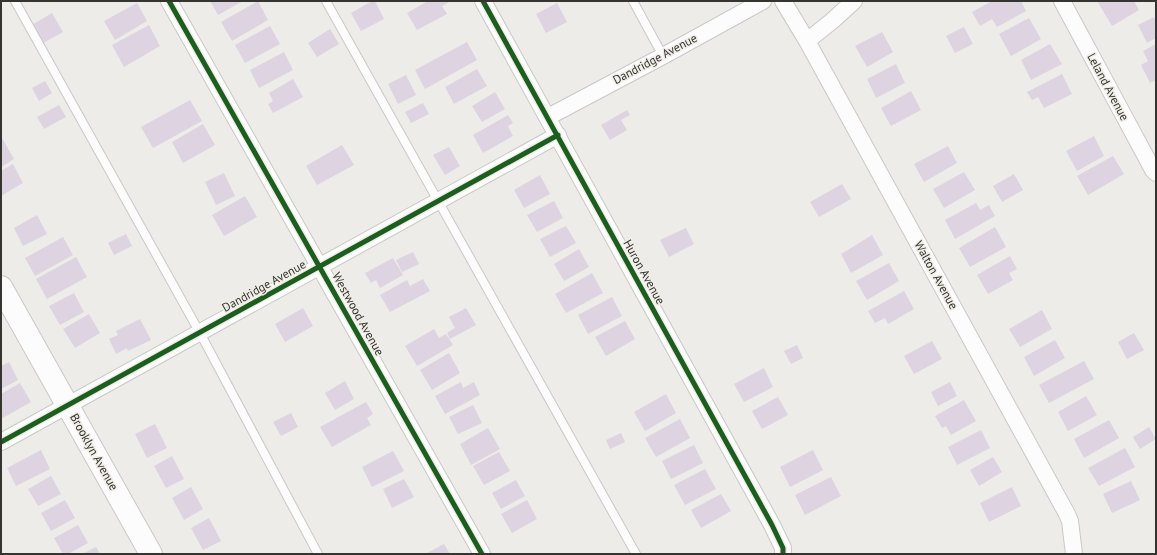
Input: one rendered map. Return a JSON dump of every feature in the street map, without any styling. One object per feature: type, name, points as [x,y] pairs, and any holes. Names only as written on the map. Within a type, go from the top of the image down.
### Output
[{"type":"street","name":"Westwood Avenue","points":[[169,1],[482,554]]},
{"type":"street","name":"Huron Avenue","points":[[483,1],[772,525],[783,548],[783,554]]},
{"type":"street","name":"Dandridge Avenue","points":[[548,117],[763,1]]},
{"type":"street","name":"Walton Avenue","points":[[783,1],[807,41],[1067,514],[1070,521],[1074,554]]},
{"type":"street","points":[[807,41],[854,1]]},
{"type":"street","name":"Leland Avenue","points":[[1062,1],[1156,173]]},
{"type":"street","name":"Dandridge Avenue","points":[[1,442],[558,135]]},
{"type":"street","name":"Brooklyn Avenue","points":[[1,287],[151,554]]},
{"type":"lane","points":[[15,1],[200,333],[318,554]]},
{"type":"lane","points":[[326,1],[636,554]]},
{"type":"lane","points":[[633,1],[663,56]]},
{"type":"building","points":[[210,1],[243,1],[218,15]]},
{"type":"building","points":[[258,1],[268,20],[232,41],[221,22]]},
{"type":"building","points":[[372,1],[375,1],[384,19],[361,31],[351,13]]},
{"type":"building","points":[[428,1],[447,1],[448,3],[442,6],[447,14],[417,30],[407,13]]},
{"type":"building","points":[[992,1],[1021,1],[1026,11],[997,27],[992,19],[980,26],[972,12]]},
{"type":"building","points":[[1097,1],[1134,1],[1139,10],[1112,26]]},
{"type":"building","points":[[137,3],[147,21],[115,40],[104,21]]},
{"type":"building","points":[[557,3],[567,22],[546,33],[536,14]]},
{"type":"building","points":[[52,13],[63,32],[43,43],[32,25]]},
{"type":"building","points":[[1154,17],[1156,22],[1156,38],[1147,43],[1138,25]]},
{"type":"building","points":[[1029,18],[1041,39],[1011,56],[999,34]]},
{"type":"building","points":[[149,25],[160,46],[124,67],[112,45]]},
{"type":"building","points":[[270,26],[280,44],[245,63],[235,45]]},
{"type":"building","points":[[964,27],[973,44],[955,53],[946,36]]},
{"type":"building","points":[[330,29],[339,44],[317,57],[308,43]]},
{"type":"building","points":[[882,32],[893,52],[867,67],[855,46]]},
{"type":"building","points":[[467,42],[477,60],[425,89],[415,70]]},
{"type":"building","points":[[1050,44],[1062,64],[1031,80],[1021,60]]},
{"type":"building","points":[[1156,44],[1156,80],[1150,83],[1141,65],[1148,61],[1143,51]]},
{"type":"building","points":[[284,52],[293,70],[259,88],[250,70]]},
{"type":"building","points":[[896,64],[905,83],[876,98],[867,79]]},
{"type":"building","points":[[477,69],[487,86],[454,104],[445,87]]},
{"type":"building","points":[[1062,74],[1072,94],[1044,108],[1038,97],[1032,100],[1027,92]]},
{"type":"building","points":[[406,75],[416,95],[398,104],[388,84]]},
{"type":"building","points":[[293,79],[303,97],[273,113],[268,104],[273,101],[269,93]]},
{"type":"building","points":[[45,81],[52,93],[39,101],[32,88]]},
{"type":"building","points":[[911,91],[921,110],[891,126],[881,108]]},
{"type":"building","points":[[495,92],[505,109],[482,122],[472,106]]},
{"type":"building","points":[[190,100],[202,121],[153,148],[141,127]]},
{"type":"building","points":[[423,103],[429,114],[411,123],[405,112]]},
{"type":"building","points":[[59,105],[66,117],[44,129],[37,117]]},
{"type":"building","points":[[627,110],[630,115],[621,120],[627,130],[610,140],[601,125]]},
{"type":"building","points":[[508,115],[513,123],[508,126],[513,136],[483,153],[473,135]]},
{"type":"building","points":[[203,124],[215,145],[183,163],[172,142]]},
{"type":"building","points":[[1094,136],[1104,156],[1077,171],[1066,151]]},
{"type":"building","points":[[2,138],[14,159],[1,167],[1,139]]},
{"type":"building","points":[[342,145],[354,165],[317,185],[306,166]]},
{"type":"building","points":[[948,146],[957,163],[924,182],[914,164]]},
{"type":"building","points":[[449,147],[460,166],[445,175],[433,155]]},
{"type":"building","points":[[1113,156],[1124,174],[1088,195],[1077,176]]},
{"type":"building","points":[[13,164],[23,183],[1,196],[1,171]]},
{"type":"building","points":[[964,172],[975,190],[944,208],[933,189]]},
{"type":"building","points":[[224,173],[235,196],[216,205],[205,182]]},
{"type":"building","points":[[1014,174],[1023,190],[1002,202],[993,186]]},
{"type":"building","points":[[540,175],[550,194],[524,208],[514,190]]},
{"type":"building","points":[[842,184],[851,199],[819,217],[810,202]]},
{"type":"building","points":[[245,196],[257,217],[224,236],[212,215]]},
{"type":"building","points":[[554,201],[563,218],[537,232],[527,215]]},
{"type":"building","points":[[976,203],[980,210],[989,205],[995,216],[955,239],[945,220]]},
{"type":"building","points":[[37,215],[47,234],[23,246],[14,228]]},
{"type":"building","points":[[566,226],[576,243],[550,257],[540,239]]},
{"type":"building","points":[[995,227],[1006,247],[970,267],[959,248]]},
{"type":"building","points":[[686,228],[694,244],[669,257],[660,240]]},
{"type":"building","points":[[126,234],[132,246],[114,255],[108,243]]},
{"type":"building","points":[[872,235],[883,255],[851,273],[841,254]]},
{"type":"building","points":[[63,237],[73,255],[35,276],[25,258]]},
{"type":"building","points":[[579,249],[589,267],[564,281],[554,264]]},
{"type":"building","points":[[413,252],[419,264],[402,272],[396,260]]},
{"type":"building","points":[[1010,256],[1017,269],[1009,273],[1013,280],[988,294],[977,275]]},
{"type":"building","points":[[76,257],[87,277],[47,299],[36,279]]},
{"type":"building","points":[[393,258],[403,275],[380,288],[376,280],[371,283],[365,273]]},
{"type":"building","points":[[889,263],[899,281],[867,300],[856,281]]},
{"type":"building","points":[[592,273],[603,293],[566,313],[555,294]]},
{"type":"building","points":[[423,279],[430,291],[390,312],[380,295],[407,280],[410,286]]},
{"type":"building","points":[[904,291],[914,309],[888,324],[885,318],[875,323],[868,311]]},
{"type":"building","points":[[74,293],[84,312],[60,325],[49,306]]},
{"type":"building","points":[[612,297],[622,316],[588,334],[578,315]]},
{"type":"building","points":[[303,308],[313,326],[285,342],[275,324]]},
{"type":"building","points":[[466,308],[476,325],[450,339],[447,333],[455,328],[449,317]]},
{"type":"building","points":[[1042,310],[1052,329],[1020,347],[1009,329]]},
{"type":"building","points":[[89,314],[100,333],[75,348],[63,329]]},
{"type":"building","points":[[140,319],[151,340],[128,351],[127,348],[116,354],[109,339],[118,335],[116,331]]},
{"type":"building","points":[[625,321],[635,339],[606,356],[595,337]]},
{"type":"building","points":[[434,329],[439,338],[446,334],[453,345],[417,366],[405,346]]},
{"type":"building","points":[[1134,333],[1144,350],[1127,359],[1118,342]]},
{"type":"building","points":[[1055,340],[1065,358],[1034,376],[1024,357]]},
{"type":"building","points":[[932,341],[942,359],[914,374],[904,356]]},
{"type":"building","points":[[797,345],[803,358],[791,364],[784,351]]},
{"type":"building","points":[[449,353],[460,373],[432,390],[420,370]]},
{"type":"building","points":[[1084,361],[1094,379],[1049,403],[1039,385]]},
{"type":"building","points":[[9,362],[18,380],[1,389],[1,366]]},
{"type":"building","points":[[764,368],[773,387],[744,402],[734,384]]},
{"type":"building","points":[[345,381],[354,399],[335,410],[325,393]]},
{"type":"building","points":[[461,382],[463,388],[474,382],[480,395],[445,414],[435,396]]},
{"type":"building","points":[[950,382],[957,396],[938,406],[931,392]]},
{"type":"building","points":[[20,383],[31,402],[1,419],[1,394]]},
{"type":"building","points":[[666,394],[676,413],[645,431],[634,412]]},
{"type":"building","points":[[1086,396],[1097,415],[1068,431],[1058,412]]},
{"type":"building","points":[[778,397],[788,415],[762,429],[752,411]]},
{"type":"building","points":[[964,400],[976,421],[951,435],[946,426],[942,428],[935,416]]},
{"type":"building","points":[[366,402],[373,414],[367,418],[371,425],[332,447],[320,427]]},
{"type":"building","points":[[473,405],[482,423],[458,434],[449,417]]},
{"type":"building","points":[[291,413],[298,427],[281,436],[273,422]]},
{"type":"building","points":[[680,419],[690,438],[656,457],[645,438]]},
{"type":"building","points":[[1109,420],[1119,438],[1084,458],[1074,439]]},
{"type":"building","points":[[155,424],[167,448],[147,458],[135,434]]},
{"type":"building","points":[[1149,427],[1156,439],[1140,449],[1133,437]]},
{"type":"building","points":[[488,428],[500,449],[471,465],[460,444]]},
{"type":"building","points":[[981,430],[990,448],[957,465],[948,447]]},
{"type":"building","points":[[621,433],[625,442],[610,449],[606,440]]},
{"type":"building","points":[[694,445],[703,463],[671,479],[662,461]]},
{"type":"building","points":[[1125,448],[1135,467],[1099,486],[1088,468]]},
{"type":"building","points":[[41,450],[50,469],[16,486],[7,468]]},
{"type":"building","points":[[813,450],[823,470],[790,487],[780,467]]},
{"type":"building","points":[[393,451],[404,471],[372,487],[362,467]]},
{"type":"building","points":[[499,452],[510,471],[484,485],[473,466]]},
{"type":"building","points":[[172,456],[184,479],[166,488],[154,466]]},
{"type":"building","points":[[993,457],[1002,472],[979,486],[970,470]]},
{"type":"building","points":[[705,469],[716,489],[685,505],[674,485]]},
{"type":"building","points":[[51,476],[61,494],[38,506],[28,489]]},
{"type":"building","points":[[831,477],[841,496],[805,515],[795,495]]},
{"type":"building","points":[[404,479],[414,497],[392,508],[383,489]]},
{"type":"building","points":[[516,480],[525,496],[501,509],[492,493]]},
{"type":"building","points":[[1131,481],[1140,500],[1112,513],[1103,494]]},
{"type":"building","points":[[191,487],[203,509],[184,520],[172,498]]},
{"type":"building","points":[[1012,487],[1021,506],[989,522],[980,503]]},
{"type":"building","points":[[721,494],[731,511],[701,528],[691,510]]},
{"type":"building","points":[[65,500],[75,518],[51,531],[41,513]]},
{"type":"building","points":[[527,500],[537,519],[512,533],[501,514]]},
{"type":"building","points":[[209,518],[221,541],[203,550],[191,528]]},
{"type":"building","points":[[78,525],[88,543],[68,554],[63,554],[54,538]]},
{"type":"building","points":[[444,544],[450,554],[425,554]]},
{"type":"building","points":[[96,547],[100,554],[82,554]]},
{"type":"cycle path","points":[[169,1],[482,554]]},
{"type":"cycle path","points":[[483,1],[772,525],[783,548],[783,554]]},
{"type":"cycle path","points":[[1,442],[558,135]]}]
